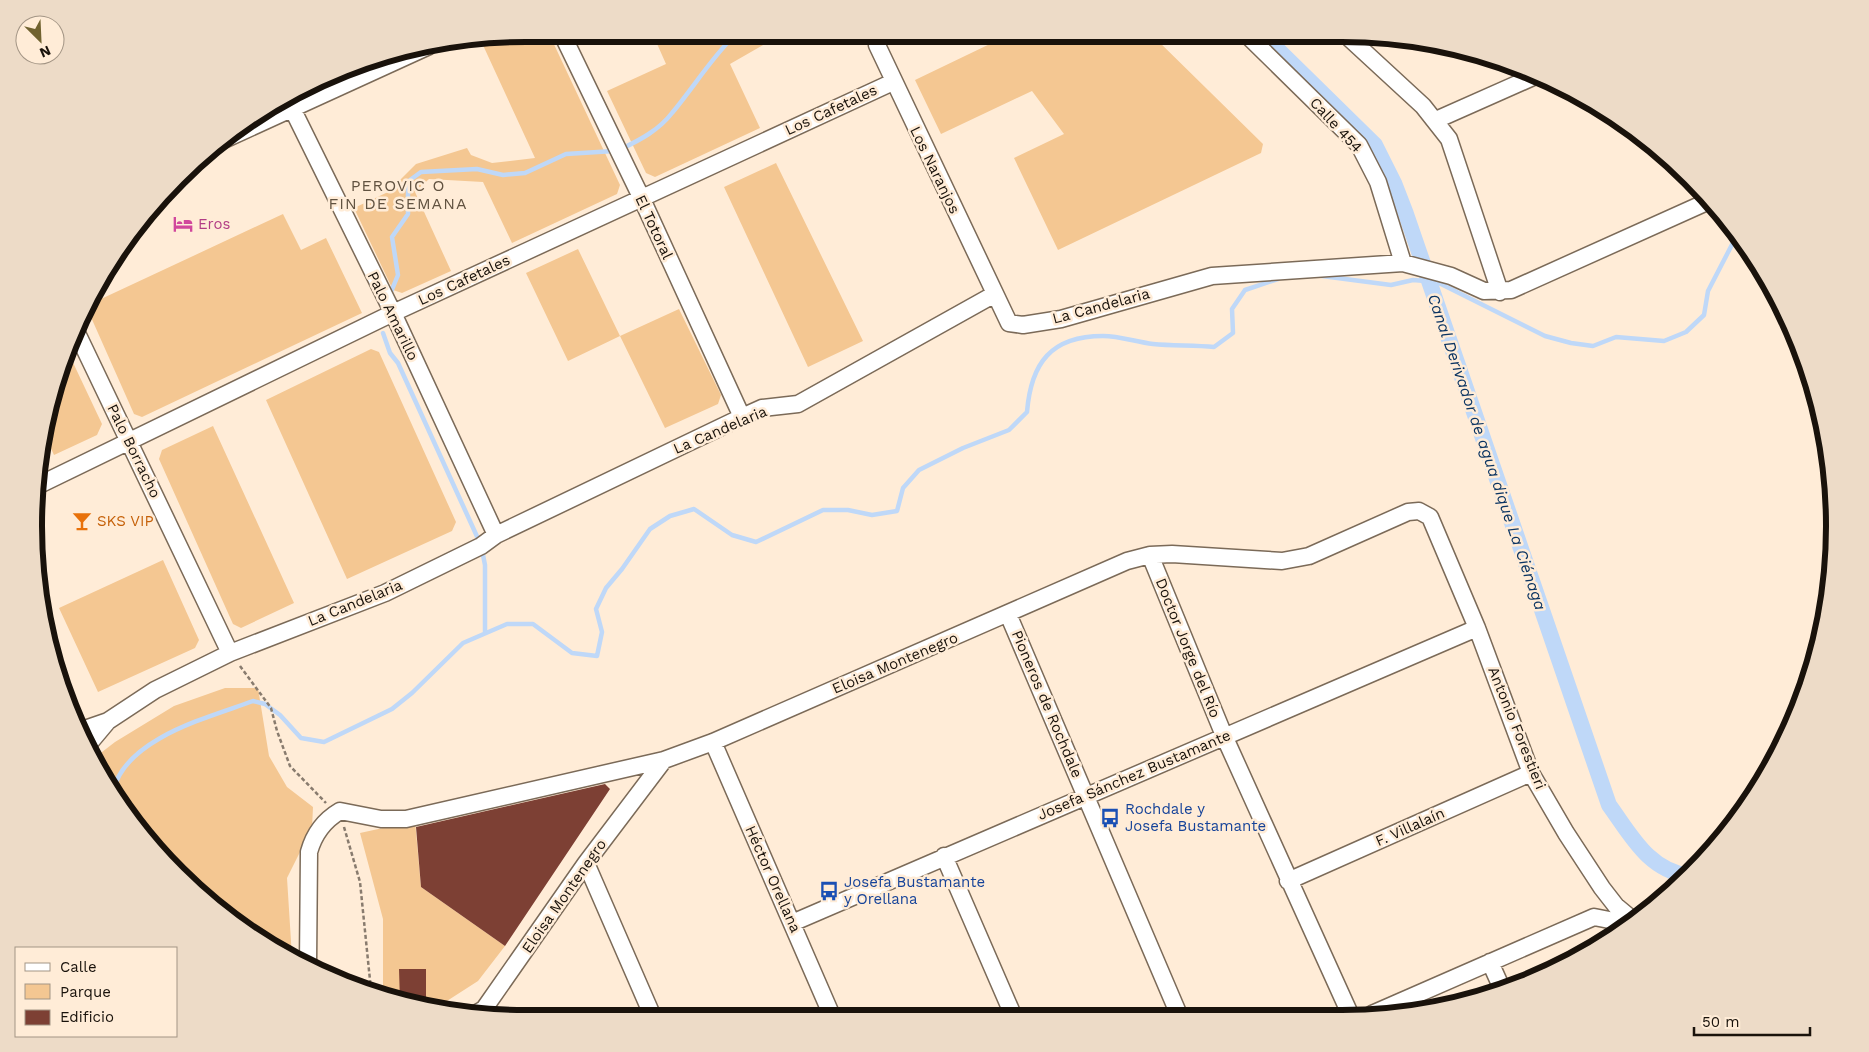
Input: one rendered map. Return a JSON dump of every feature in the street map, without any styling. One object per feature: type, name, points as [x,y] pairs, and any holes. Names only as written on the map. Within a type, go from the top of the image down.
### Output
[{"type":"street","name":"El Totoral","points":[[566,42],[641,197],[742,417]]},
{"type":"street","name":"Calle 454","points":[[1254,42],[1359,145],[1378,182],[1403,263]]},
{"type":"street","points":[[1354,43],[1436,120],[1449,140],[1500,292]]},
{"type":"street","name":"Los Naranjos","points":[[877,45],[995,294]]},
{"type":"street","points":[[296,100],[387,63]]},
{"type":"street","points":[[1436,120],[1527,79]]},
{"type":"street","name":"Los Cafetales","points":[[45,482],[392,314],[641,197],[893,82]]},
{"type":"street","name":"Palo Amarillo","points":[[290,104],[496,535]]},
{"type":"street","points":[[1403,263],[1451,276],[1484,291],[1500,292],[1511,290],[1703,203]]},
{"type":"street","name":"La Candelaria","points":[[92,740],[108,721],[155,690],[230,653],[385,592],[481,546],[496,535],[762,408],[798,404],[995,294],[1009,323],[1023,325],[1061,319],[1212,276],[1403,263]]},
{"type":"street","name":"Palo Borracho","points":[[80,339],[230,653]]},
{"type":"street","name":"Eloisa Montenegro","points":[[486,1007],[586,863],[664,760],[713,742],[1127,561],[1150,555],[1282,561],[1309,556],[1408,512],[1419,511],[1430,517]]},
{"type":"street","name":"Antonio Forestieri","points":[[1430,517],[1477,628],[1532,773],[1566,833],[1602,888],[1616,906],[1629,916]]},
{"type":"street","name":"Doctor Jorge del Río","points":[[1150,555],[1225,738],[1288,881],[1348,1010]]},
{"type":"street","name":"Pioneros de Rochdale","points":[[1008,614],[1177,1010]]},
{"type":"street","name":"Josefa Sánchez Bustamante","points":[[792,923],[1086,794],[1225,738],[1477,628]]},
{"type":"street","points":[[87,728],[108,721]]},
{"type":"street","name":"Héctor Orellana","points":[[713,742],[829,1010]]},
{"type":"street","points":[[308,958],[309,852],[313,837],[329,818],[340,811],[381,819],[406,819],[664,760]]},
{"type":"street","name":"F. Villalaín","points":[[1288,881],[1532,773]]},
{"type":"street","points":[[944,856],[1011,1010]]},
{"type":"street","points":[[586,863],[650,1010]]},
{"type":"street","points":[[1594,916],[1602,888]]},
{"type":"street","points":[[1389,1007],[1594,916],[1620,922]]},
{"type":"street","points":[[1490,962],[1500,983]]},
{"type":"green space","points":[[553,42],[620,185],[617,194],[512,243],[483,182],[429,179],[415,192],[451,271],[402,293],[393,290],[354,208],[388,192],[416,164],[467,148],[471,155],[492,163],[535,158],[483,45]]},
{"type":"green space","points":[[656,42],[768,42],[730,64],[760,128],[655,177],[646,173],[607,91],[666,64]]},
{"type":"green space","points":[[994,42],[1159,42],[1263,144],[1261,153],[1058,250],[1014,158],[1064,134],[1032,91],[941,134],[915,80]]},
{"type":"green space","points":[[776,163],[863,341],[808,367],[724,187]]},
{"type":"green space","points":[[283,214],[301,250],[326,238],[362,313],[142,417],[134,414],[90,316],[98,300]]},
{"type":"green space","points":[[578,249],[620,336],[568,361],[526,273]]},
{"type":"green space","points":[[679,309],[721,395],[718,404],[665,428],[620,336]]},
{"type":"green space","points":[[371,349],[379,352],[456,522],[452,531],[347,579],[266,400]]},
{"type":"green space","points":[[72,360],[102,424],[97,435],[54,455],[50,446],[52,432],[59,401]]},
{"type":"green space","points":[[213,426],[294,603],[241,628],[233,624],[159,459],[162,450]]},
{"type":"green space","points":[[163,560],[199,640],[195,648],[98,692],[59,608]]},
{"type":"green space","points":[[225,688],[258,688],[269,756],[287,787],[313,807],[312,828],[287,878],[291,949],[232,910],[184,868],[142,820],[124,795],[99,754],[115,742],[174,706]]},
{"type":"green space","points":[[415,821],[421,887],[505,946],[478,981],[445,1002],[383,988],[383,919],[360,833]]},
{"type":"building","points":[[605,784],[610,789],[505,946],[421,887],[416,827]]},
{"type":"building","points":[[399,969],[426,969],[426,999],[400,993]]},
{"type":"waterway","points":[[621,149],[649,134],[661,125],[729,42]]},
{"type":"waterway","name":"Canal Derivador de agua dique La Ciénaga","points":[[1270,42],[1375,145],[1394,183],[1609,805],[1633,839],[1651,859],[1662,867],[1679,873]]},
{"type":"waterway","points":[[391,292],[398,275],[392,237],[408,214],[410,180],[421,172],[477,169],[503,175],[525,173],[566,154],[614,151]]},
{"type":"waterway","points":[[1322,276],[1391,285],[1413,280],[1437,282],[1545,336],[1571,343],[1593,346],[1616,337],[1664,341],[1686,332],[1704,315],[1708,291],[1734,241]]},
{"type":"waterway","points":[[117,783],[121,773],[134,757],[151,744],[171,732],[192,723],[253,701],[265,704],[280,715],[301,738],[324,742],[392,709],[412,693],[463,643],[507,624],[533,624],[572,653],[597,656],[602,632],[596,609],[606,588],[650,529],[670,516],[694,509],[732,535],[756,542],[823,510],[848,510],[872,515],[897,511],[903,488],[919,470],[963,448],[1009,430],[1027,412],[1033,379],[1039,366],[1057,347],[1085,337],[1103,336],[1153,344],[1214,347],[1233,333],[1232,309],[1245,290],[1278,279]]},
{"type":"waterway","points":[[383,333],[390,353],[398,363],[480,543]]},
{"type":"waterway","points":[[482,550],[485,565],[485,633]]},
{"type":"place","name":"Eros","points":[[183,224]]},
{"type":"place","name":"SKS VIP","points":[[82,521]]},
{"type":"place","name":"Rochdale y Josefa Bustamante","points":[[1110,818]]},
{"type":"place","name":"Josefa Bustamante y Orellana","points":[[829,891]]},
{"type":"district","name":"PEROVIC O FIN DE SEMANA","points":[[398,194]]}]
